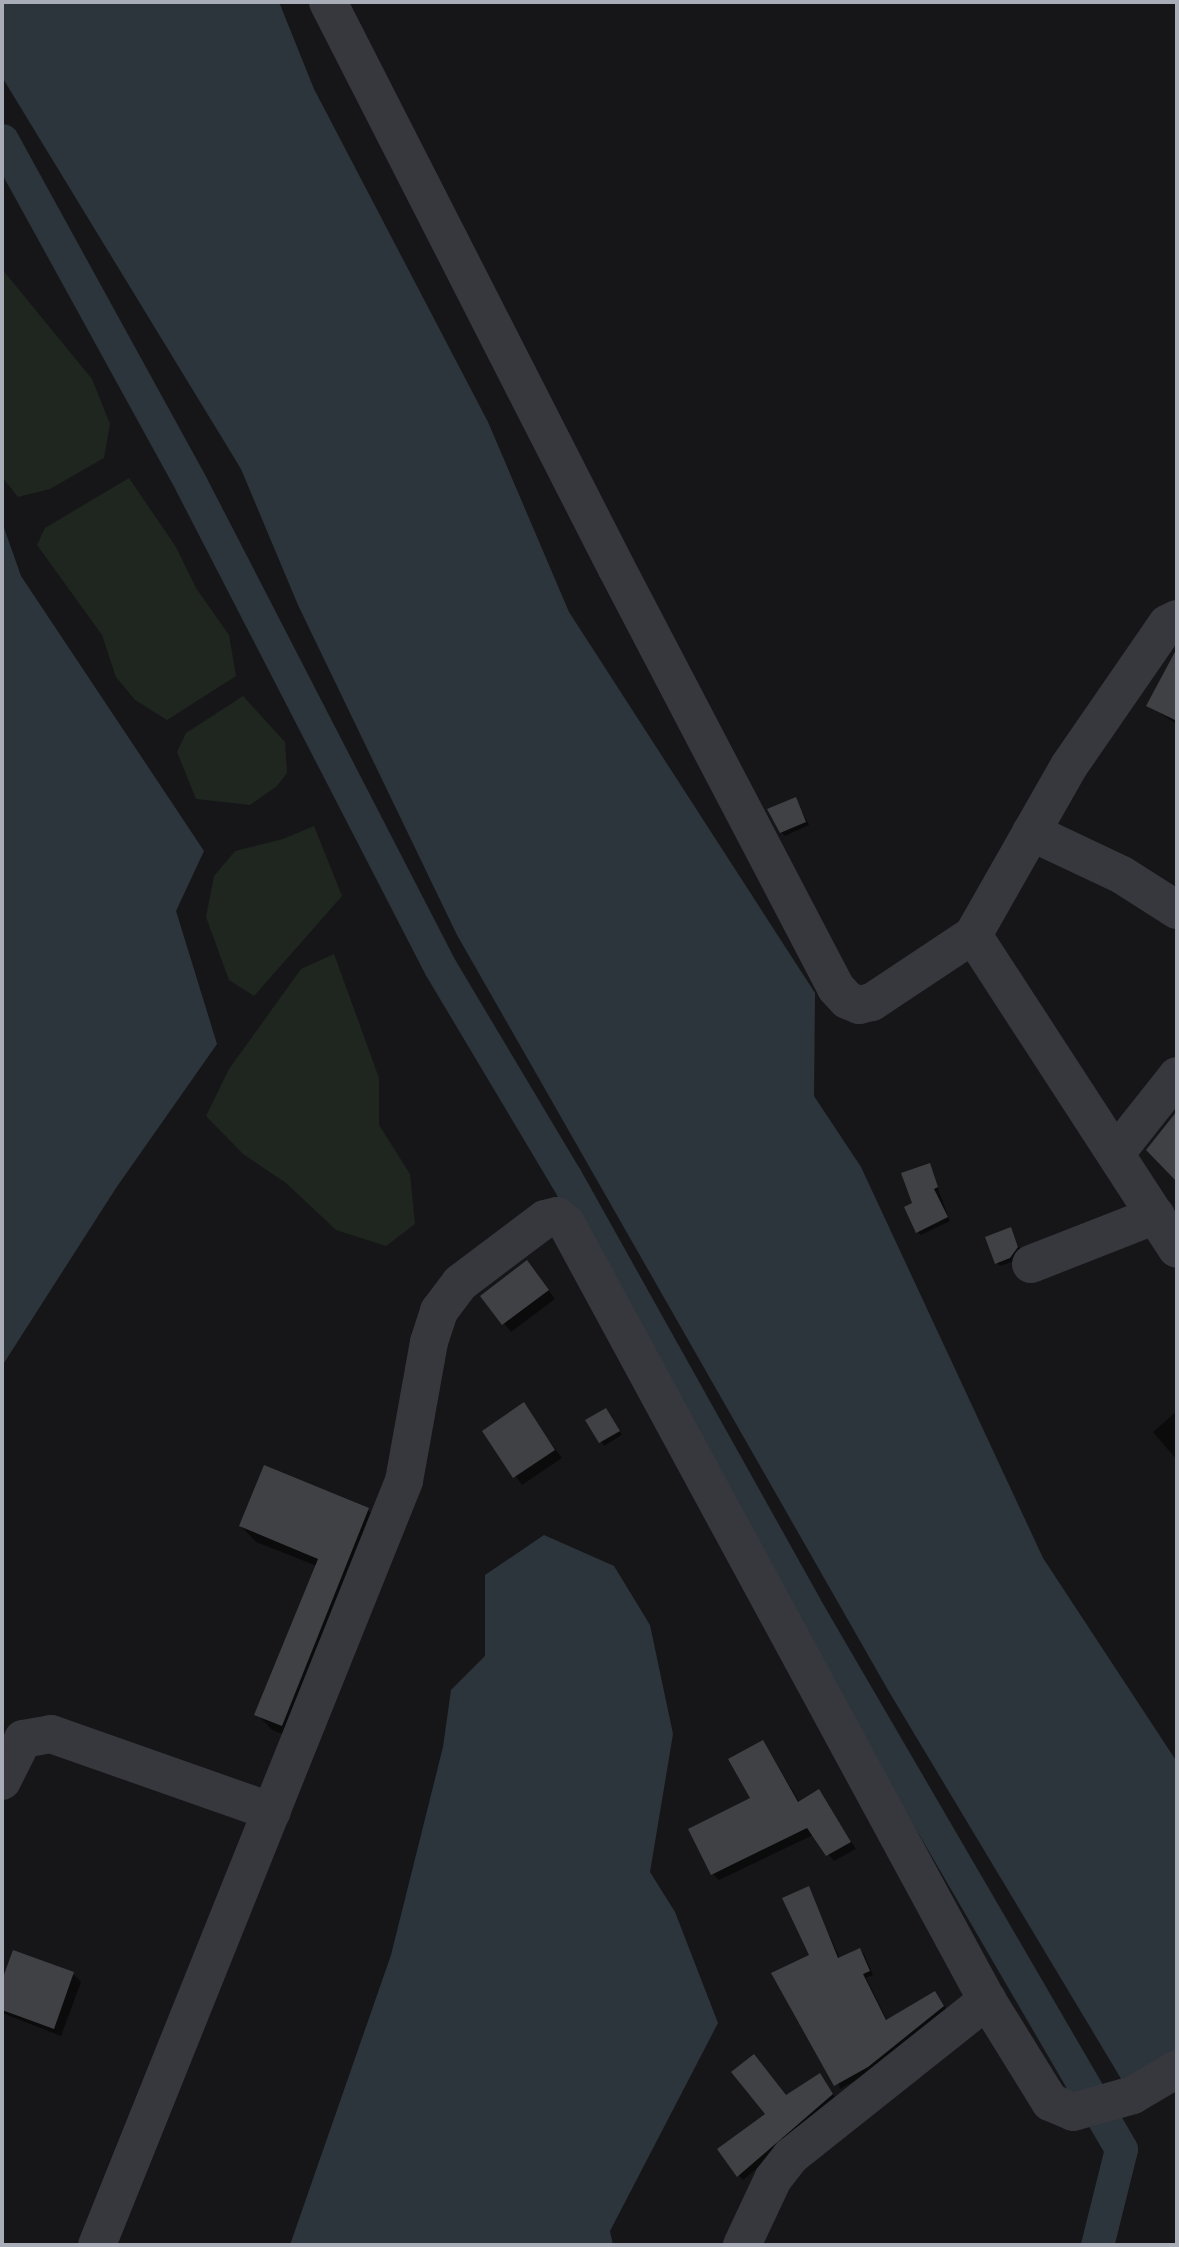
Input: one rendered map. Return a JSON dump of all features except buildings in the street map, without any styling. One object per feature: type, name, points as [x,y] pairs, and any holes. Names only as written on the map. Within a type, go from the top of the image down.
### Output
[{"type":"street","points":[[328,2],[836,988],[859,1005],[872,1002],[973,935],[1069,766],[1167,624],[1177,619]]},
{"type":"street","points":[[1031,832],[1122,875],[1177,910]]},
{"type":"street","points":[[973,935],[1177,1248]]},
{"type":"street","points":[[1116,1153],[1177,1076]]},
{"type":"street","points":[[1031,1264],[1156,1215]]},
{"type":"street","points":[[97,2245],[404,1481],[429,1342],[439,1311],[460,1283],[545,1219],[557,1216],[572,1235],[987,2000],[1050,2102],[1073,2112],[1133,2095],[1167,2079],[1177,2069]]},
{"type":"street","points":[[2,1781],[23,1739],[51,1734],[272,1812]]},
{"type":"street","points":[[742,2245],[773,2179],[791,2156],[987,2000]]},
{"type":"shaded area","points":[[2,2],[279,2],[314,89],[488,422],[569,612],[815,993],[814,1096],[861,1167],[1043,1558],[1177,1762],[1177,2058],[1126,2087],[888,1690],[457,935],[298,605],[241,469],[2,77]]},
{"type":"shaded area","points":[[2,269],[92,379],[110,424],[104,458],[50,489],[18,497],[2,477]]},
{"type":"shaded area","points":[[129,478],[176,547],[196,588],[229,635],[236,676],[167,720],[135,700],[116,677],[102,635],[37,545],[45,528]]},
{"type":"shaded area","points":[[2,522],[21,576],[204,851],[176,911],[217,1044],[116,1188],[2,1366]]},
{"type":"shaded area","points":[[243,696],[285,742],[287,773],[277,786],[250,805],[196,799],[177,752],[186,733]]},
{"type":"shaded area","points":[[314,826],[342,896],[254,996],[229,980],[206,917],[214,876],[235,851],[283,839]]},
{"type":"shaded area","points":[[334,954],[379,1078],[379,1125],[410,1174],[415,1224],[386,1246],[336,1230],[286,1183],[243,1154],[206,1116],[229,1069],[301,969]]},
{"type":"shaded area","points":[[544,1535],[614,1566],[650,1625],[673,1734],[650,1872],[675,1912],[718,2023],[610,2231],[613,2245],[290,2245],[391,1955],[443,1747],[451,1690],[485,1656],[485,1575]]},
{"type":"waterway","points":[[2,140],[191,484],[440,967],[566,1178],[805,1606],[1121,2149],[1097,2245]]}]
